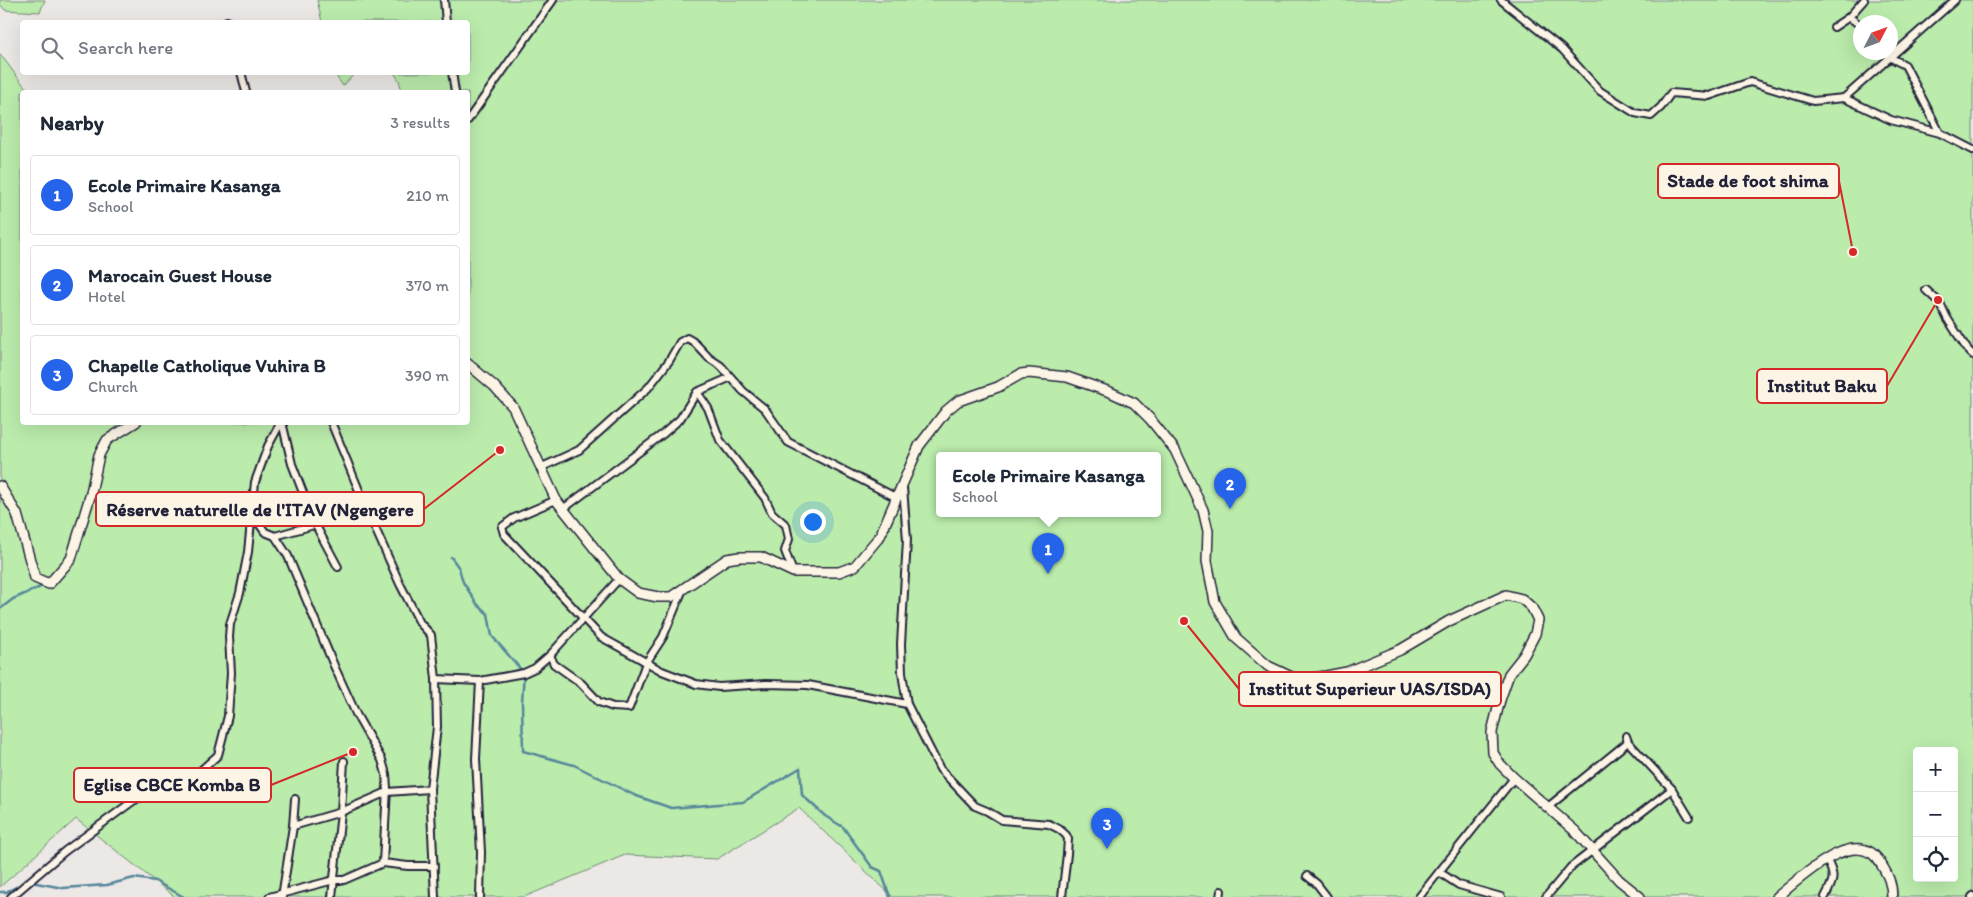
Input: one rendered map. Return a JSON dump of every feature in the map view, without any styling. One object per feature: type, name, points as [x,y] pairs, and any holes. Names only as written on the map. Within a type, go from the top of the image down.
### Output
[{"type":"street","points":[[444,0],[446,20]]},
{"type":"street","points":[[470,117],[553,0]]},
{"type":"street","points":[[1501,0],[1562,49],[1600,91],[1610,99],[1643,116],[1651,116],[1661,107],[1671,93],[1709,96],[1750,82],[1813,101],[1844,98],[1892,120],[1940,133],[1973,150]]},
{"type":"street","points":[[1834,27],[1849,17],[1864,0]]},
{"type":"street","points":[[1898,52],[1955,0]]},
{"type":"street","points":[[1849,17],[1853,20]]},
{"type":"street","points":[[1844,98],[1889,60]]},
{"type":"street","points":[[1895,60],[1905,65],[1940,133]]},
{"type":"street","points":[[242,75],[246,90]]},
{"type":"street","points":[[452,75],[455,90]]},
{"type":"street","points":[[1926,290],[1940,303],[1947,318],[1973,356]]},
{"type":"street","points":[[540,468],[579,450],[648,388],[669,361],[680,342],[686,338],[694,342],[709,358],[721,366],[729,378],[765,409],[788,442],[897,498]]},
{"type":"street","points":[[470,366],[494,386],[513,407],[556,500],[619,579],[638,593],[658,597],[671,597],[683,587],[727,560],[739,557],[761,557],[793,572],[839,572],[855,566],[880,536],[919,446],[946,411],[958,402],[998,387],[1021,374],[1029,373],[1067,377],[1110,392],[1134,403],[1150,419],[1175,450],[1203,510],[1208,531],[1207,561],[1215,602],[1236,638],[1268,666],[1298,680],[1347,672],[1400,650],[1449,621],[1506,595],[1522,599],[1532,608],[1538,620],[1535,634],[1524,655],[1509,674],[1492,732],[1493,753],[1500,764],[1514,778],[1548,807],[1593,850],[1619,880],[1640,897]]},
{"type":"street","points":[[563,509],[669,429],[680,419],[697,392],[729,378]]},
{"type":"street","points":[[697,392],[708,408],[720,440],[765,498],[772,513],[786,526],[789,539],[785,551],[793,572]]},
{"type":"street","points":[[0,486],[17,514],[35,578],[49,584],[71,559],[100,456],[107,440],[131,425]]},
{"type":"street","points":[[11,897],[34,876],[132,801],[198,773],[218,755],[228,716],[231,673],[228,637],[240,592],[253,514],[256,482],[268,446],[280,425]]},
{"type":"street","points":[[283,425],[292,464],[315,524],[338,567]]},
{"type":"street","points":[[333,425],[367,510],[400,584],[420,623],[431,635],[436,679],[437,727],[430,789],[435,897]]},
{"type":"street","points":[[903,485],[907,540],[901,644],[902,673],[907,704],[940,769],[974,806],[1002,820],[1048,824],[1066,835],[1068,839],[1062,897]]},
{"type":"street","points":[[556,500],[514,518],[502,527],[502,530],[529,562],[584,617],[601,637],[646,663],[696,684],[719,688],[766,684],[808,685],[907,704]]},
{"type":"street","points":[[275,536],[367,510]]},
{"type":"street","points":[[253,514],[265,532],[275,536],[288,556],[357,716],[382,760],[386,774],[387,792],[383,863]]},
{"type":"street","points":[[436,679],[480,681],[535,668],[550,655],[619,579]]},
{"type":"street","points":[[550,655],[554,664],[581,683],[599,702],[613,707],[629,708],[646,663],[663,637],[683,587]]},
{"type":"street","points":[[480,681],[476,759],[481,852],[480,897]]},
{"type":"street","points":[[1548,807],[1627,739],[1672,789],[1690,817]]},
{"type":"street","points":[[332,897],[344,761]]},
{"type":"street","points":[[1419,897],[1514,778]]},
{"type":"street","points":[[293,826],[341,812],[387,792],[430,789]]},
{"type":"street","points":[[1546,897],[1572,867],[1672,789]]},
{"type":"street","points":[[282,896],[293,826],[295,799]]},
{"type":"street","points":[[1777,897],[1826,860],[1842,851],[1868,851],[1876,855],[1891,882],[1892,897]]},
{"type":"street","points":[[1825,897],[1833,882],[1831,869],[1826,860]]},
{"type":"street","points":[[269,897],[282,896],[334,880],[344,880],[383,863],[408,866],[434,866]]},
{"type":"street","points":[[1439,872],[1459,886],[1500,897]]},
{"type":"street","points":[[1307,876],[1318,884],[1327,897]]},
{"type":"green space","points":[[0,0],[45,0],[40,12],[5,10],[0,4]]},
{"type":"green space","points":[[317,0],[1973,0],[1973,897],[893,897],[799,808],[717,859],[625,855],[524,897],[175,897],[76,819],[0,887],[0,54],[25,87],[32,90],[20,90],[20,425],[470,425],[470,90],[402,90],[395,75],[470,75],[470,20],[322,20]]},
{"type":"green space","points":[[335,75],[353,75],[343,86]]},
{"type":"waterway","points":[[451,557],[459,568],[463,582],[477,604],[488,614],[492,636],[524,673],[522,702],[523,751],[574,765],[634,795],[671,808],[743,802],[800,768]]},
{"type":"waterway","points":[[0,609],[13,599],[45,585]]},
{"type":"waterway","points":[[800,768],[802,795],[825,816],[843,827],[872,867],[881,871],[890,897]]},
{"type":"waterway","points":[[31,882],[63,888],[107,885],[134,878],[155,881],[184,897]]},
{"type":"waterway","points":[[0,892],[6,892],[21,885]]},
{"type":"place","name":"Stade de foot shima","points":[[1853,252]]},
{"type":"place","name":"Institut Baku","points":[[1938,300]]},
{"type":"place","name":"Réserve naturelle de l'ITAV (Ngengere","points":[[500,450]]},
{"type":"place","name":"Marocain Guest House","points":[[1230,509]]},
{"type":"place","name":"Ecole Primaire Kasanga","points":[[1048,574]]},
{"type":"place","name":"Institut Superieur UAS/ISDA)","points":[[1184,621]]},
{"type":"place","name":"Eglise CBCE Komba B","points":[[353,752]]},
{"type":"place","name":"Chapelle Catholique Vuhira B","points":[[1107,849]]}]
